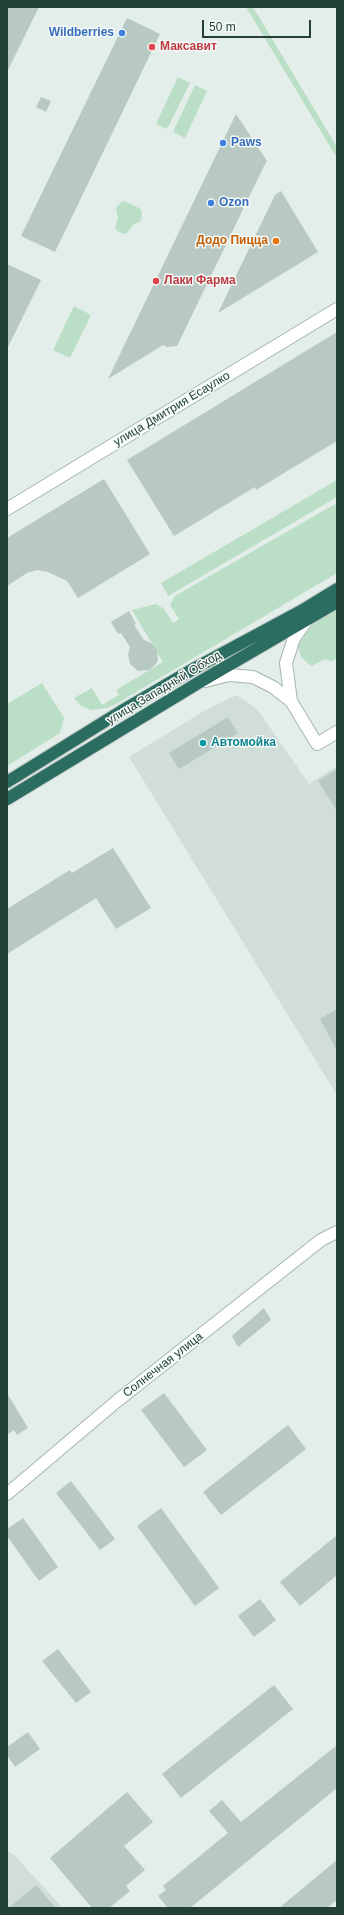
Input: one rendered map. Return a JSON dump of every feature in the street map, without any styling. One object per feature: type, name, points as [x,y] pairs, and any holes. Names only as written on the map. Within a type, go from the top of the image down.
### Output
[{"type":"highway","name":"улица Западный Обход","points":[[7,782],[195,668],[301,611],[337,589]]},
{"type":"highway","name":"улица Западный Обход","points":[[7,799],[198,683],[337,602]]},
{"type":"street","name":"улица Дмитрия Есаулко","points":[[7,509],[337,309]]},
{"type":"street","points":[[291,701],[286,663],[294,638],[307,620]]},
{"type":"street","points":[[198,683],[229,675],[253,677],[273,686],[291,701],[317,744],[337,732]]},
{"type":"street","name":"Солнечная улица","points":[[7,1494],[117,1401],[321,1240],[337,1232]]},
{"type":"shaded area","points":[[236,695],[257,709],[309,784],[337,766],[337,1095],[129,757],[204,711]]},
{"type":"shaded area","points":[[7,1851],[13,1854],[63,1908],[7,1908]]},
{"type":"green space","points":[[246,7],[253,7],[337,147],[337,158]]},
{"type":"green space","points":[[178,77],[190,83],[167,129],[156,124]]},
{"type":"green space","points":[[195,85],[207,91],[185,138],[173,132]]},
{"type":"green space","points":[[124,201],[141,209],[142,213],[141,221],[133,225],[127,233],[123,234],[116,230],[115,227],[118,218],[116,208],[121,202]]},
{"type":"green space","points":[[74,306],[91,315],[70,358],[53,350]]},
{"type":"green space","points":[[337,480],[337,497],[168,596],[161,583]]},
{"type":"green space","points":[[337,503],[337,573],[116,704],[107,708],[91,710],[81,706],[74,698],[92,688],[102,705],[119,695],[116,690],[163,662],[132,610],[156,604],[164,609],[173,623],[179,619],[170,605],[175,596]]},
{"type":"green space","points":[[337,609],[337,639],[335,640],[337,643],[337,658],[331,662],[326,659],[311,666],[301,657],[298,646],[312,624]]},
{"type":"green space","points":[[42,683],[64,718],[60,733],[7,766],[7,704]]},
{"type":"building","points":[[7,7],[39,7],[7,72]]},
{"type":"building","points":[[127,18],[160,34],[55,252],[21,236]]},
{"type":"building","points":[[41,97],[51,101],[46,112],[36,107]]},
{"type":"building","points":[[236,114],[267,161],[177,346],[167,347],[163,345],[108,379]]},
{"type":"building","points":[[281,191],[318,252],[218,313],[275,195]]},
{"type":"building","points":[[7,264],[41,280],[7,349]]},
{"type":"building","points":[[337,332],[337,441],[256,490],[255,487],[174,536],[127,460]]},
{"type":"building","points":[[104,479],[150,554],[78,598],[67,581],[48,572],[37,570],[27,573],[7,586],[7,538]]},
{"type":"building","points":[[129,611],[136,624],[134,625],[144,640],[151,643],[157,650],[158,660],[149,670],[138,671],[130,664],[128,654],[130,647],[121,633],[118,634],[111,622]]},
{"type":"building","name":"Автомойка","points":[[228,717],[238,733],[179,769],[169,753]]},
{"type":"building","points":[[337,769],[337,811],[318,781]]},
{"type":"building","points":[[113,848],[151,908],[116,929],[96,898],[7,954],[7,909],[70,870],[72,873]]},
{"type":"building","points":[[337,1009],[337,1051],[320,1019]]},
{"type":"building","points":[[264,1308],[271,1320],[238,1347],[232,1336]]},
{"type":"building","points":[[7,1393],[28,1428],[17,1435],[14,1430],[7,1435]]},
{"type":"building","points":[[164,1393],[207,1450],[184,1467],[141,1410]]},
{"type":"building","points":[[288,1425],[306,1449],[221,1515],[203,1492]]},
{"type":"building","points":[[71,1481],[115,1539],[100,1550],[56,1493]]},
{"type":"building","points":[[161,1508],[219,1588],[195,1606],[137,1526]]},
{"type":"building","points":[[23,1518],[58,1567],[39,1581],[7,1536],[7,1529]]},
{"type":"building","points":[[337,1535],[337,1575],[300,1606],[280,1582]]},
{"type":"building","points":[[260,1599],[276,1620],[254,1637],[238,1616]]},
{"type":"building","points":[[58,1649],[91,1692],[76,1703],[42,1661]]},
{"type":"building","points":[[274,1685],[293,1709],[181,1798],[162,1774]]},
{"type":"building","points":[[28,1732],[40,1749],[15,1767],[7,1755],[7,1747]]},
{"type":"building","points":[[337,1745],[337,1788],[190,1908],[168,1908],[158,1896],[166,1890],[163,1886],[228,1833],[209,1811],[222,1800],[241,1822]]},
{"type":"building","points":[[127,1792],[153,1822],[124,1846],[145,1870],[126,1886],[130,1891],[109,1908],[92,1908],[50,1858]]},
{"type":"building","points":[[337,1860],[337,1900],[327,1908],[279,1908]]},
{"type":"building","points":[[36,1885],[56,1908],[9,1908]]},
{"type":"place","name":"Wildberries","points":[[122,33]]},
{"type":"place","name":"Максавит","points":[[152,47]]},
{"type":"place","name":"Paws","points":[[223,143]]},
{"type":"place","name":"Ozon","points":[[211,203]]},
{"type":"place","name":"Додо Пицца","points":[[276,241]]},
{"type":"place","name":"Лаки Фарма","points":[[156,281]]},
{"type":"place","name":"Автомойка","points":[[203,743]]}]
